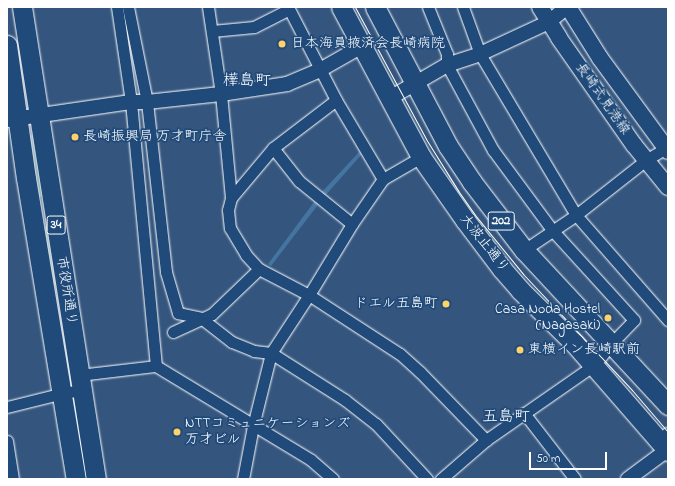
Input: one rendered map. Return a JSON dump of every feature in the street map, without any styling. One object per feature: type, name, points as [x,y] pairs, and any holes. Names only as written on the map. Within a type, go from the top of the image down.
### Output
[{"type":"highway","name":"市役所通り","points":[[22,7],[96,479]]},
{"type":"highway","name":"大波止通り","points":[[341,7],[421,157],[444,191],[502,269],[668,445]]},
{"type":"highway","name":"大波止通り","points":[[375,7],[448,146],[472,182],[524,250],[668,405]]},
{"type":"highway","name":"市役所通り","points":[[7,45],[12,120],[63,393],[76,479]]},
{"type":"main road","name":"長崎式見港線","points":[[540,7],[563,44],[646,160],[668,188]]},
{"type":"main road","name":"長崎式見港線","points":[[568,7],[600,58],[667,150]]},
{"type":"street","points":[[117,7],[131,102],[156,366]]},
{"type":"street","points":[[128,7],[147,102],[166,272],[178,313],[201,318],[232,342],[254,351],[271,353],[345,400],[376,424],[427,479]]},
{"type":"street","points":[[208,7],[221,94],[231,198],[228,210],[230,228],[246,255],[259,269],[309,295],[400,354],[420,372],[486,440]]},
{"type":"street","points":[[428,7],[447,54],[447,65],[493,150],[553,231],[634,320],[594,365],[486,440],[441,479]]},
{"type":"street","points":[[462,7],[480,54],[576,215],[668,320]]},
{"type":"street","points":[[390,98],[415,85],[447,65],[480,54],[549,22],[568,7]]},
{"type":"street","points":[[212,32],[254,27],[288,8],[336,100],[383,179]]},
{"type":"street","points":[[12,120],[131,102],[147,102],[221,94],[287,84],[320,70],[362,46]]},
{"type":"street","points":[[231,198],[273,148],[336,100]]},
{"type":"street","points":[[273,148],[299,181],[352,224]]},
{"type":"street","points":[[524,250],[576,215],[646,160],[667,150]]},
{"type":"street","points":[[243,479],[253,426],[271,353],[309,295],[352,224],[383,179],[421,157]]},
{"type":"street","points":[[173,332],[212,314],[259,269]]},
{"type":"street","points":[[7,407],[63,393],[80,383],[156,366],[311,460],[333,479]]},
{"type":"street","points":[[524,413],[575,479]]},
{"type":"street","points":[[7,441],[14,479]]},
{"type":"street","points":[[628,479],[668,445]]},
{"type":"green space","points":[[33,134],[45,193],[41,197],[38,196],[28,137]]},
{"type":"green space","points":[[44,227],[48,227],[56,285],[52,284],[43,230]]},
{"type":"water","points":[[359,152],[362,154],[324,197],[271,266],[268,264],[320,194]]},
{"type":"tram line","points":[[355,7],[426,139],[475,215],[524,275],[632,390],[668,432]]},
{"type":"place","name":"日本海員掖済会長崎病院","points":[[282,44]]},
{"type":"place","name":"長崎振興局 万才町庁舎","points":[[75,137]]},
{"type":"place","name":"ドエル五島町","points":[[446,304]]},
{"type":"place","name":"Casa Noda Hostel (Nagasaki)","points":[[608,318]]},
{"type":"place","name":"東横イン長崎駅前","points":[[520,350]]},
{"type":"place","name":"NTTコミュニケーションズ 万才ビル","points":[[177,432]]},
{"type":"district","name":"樺島町","points":[[247,81]]},
{"type":"district","name":"五島町","points":[[506,417]]}]
